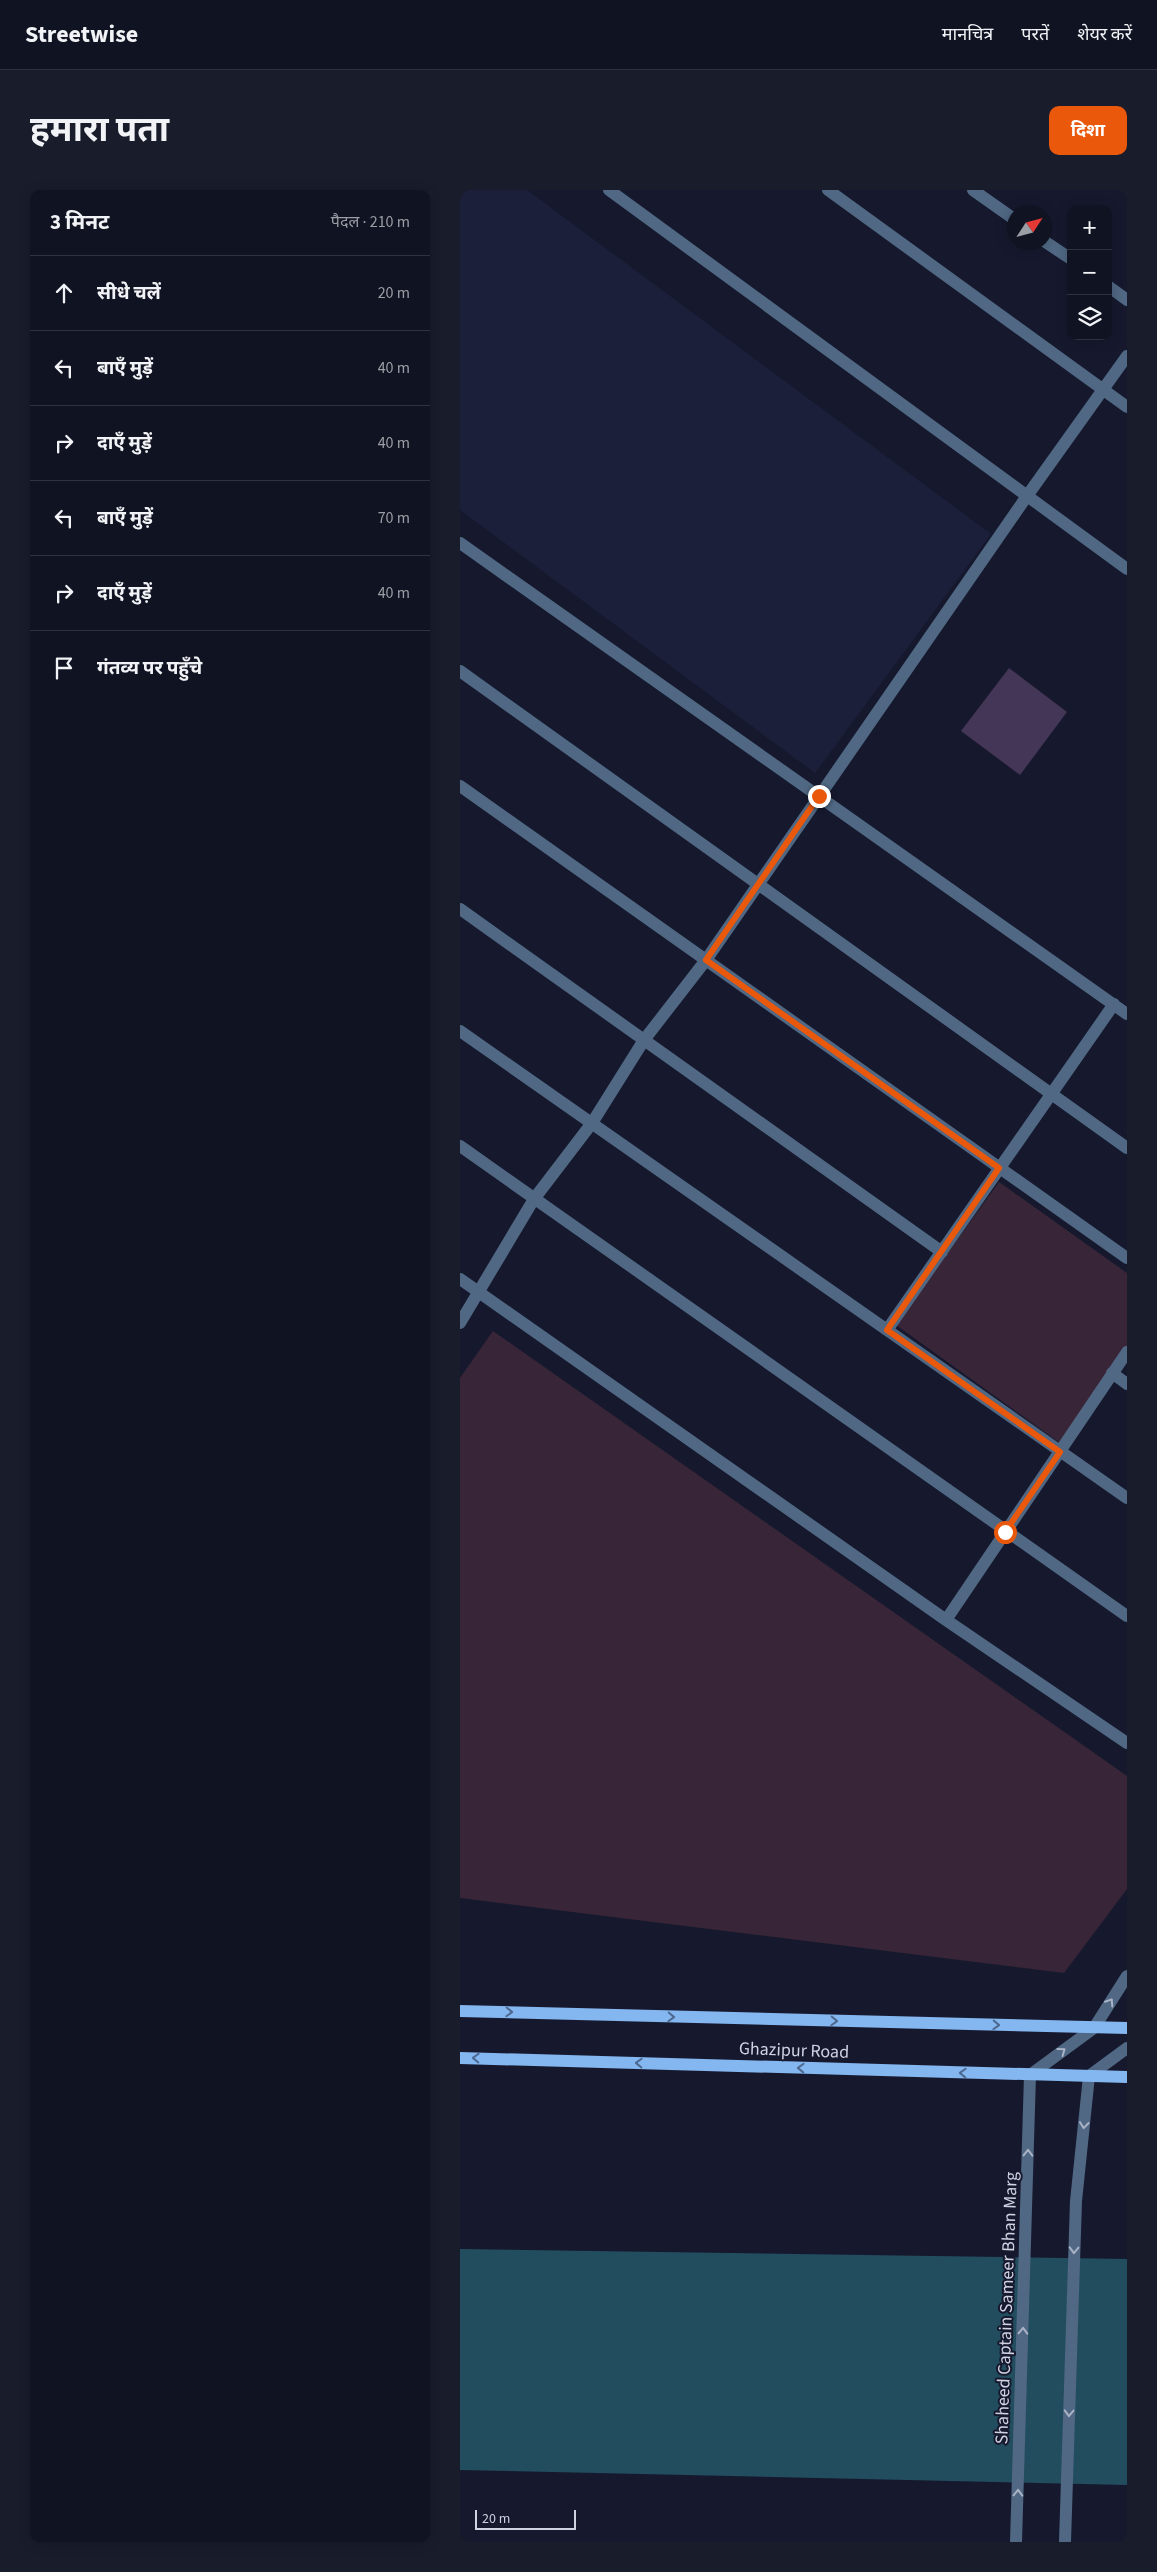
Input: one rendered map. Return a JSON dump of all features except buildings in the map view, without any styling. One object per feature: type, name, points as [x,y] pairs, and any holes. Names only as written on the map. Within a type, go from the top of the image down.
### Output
[{"type":"main road","name":"Ghazipur Road","points":[[460,2011],[1127,2028]]},
{"type":"main road","name":"Ghazipur Road","points":[[460,2058],[1127,2077]]},
{"type":"street","points":[[609,190],[1127,569]]},
{"type":"street","points":[[828,190],[1056,353],[1127,407]]},
{"type":"street","points":[[973,190],[1007,214]]},
{"type":"street","points":[[1052,247],[1067,257]]},
{"type":"street","points":[[1112,289],[1127,300]]},
{"type":"street","points":[[460,1322],[534,1199],[592,1123],[644,1040],[706,960],[757,883],[1127,356]]},
{"type":"street","points":[[460,543],[1127,1014]]},
{"type":"street","points":[[460,671],[1127,1148]]},
{"type":"street","points":[[460,786],[1127,1258]]},
{"type":"street","points":[[460,909],[942,1252]]},
{"type":"street","points":[[887,1330],[1114,1004]]},
{"type":"street","points":[[460,1031],[1127,1498]]},
{"type":"street","points":[[460,1146],[1005,1532],[1127,1616]]},
{"type":"street","points":[[460,1279],[946,1620],[1127,1743]]},
{"type":"street","points":[[946,1620],[1127,1352]]},
{"type":"street","points":[[1112,1374],[1127,1384]]},
{"type":"street","points":[[1030,2074],[1094,2028],[1127,1976]]},
{"type":"street","points":[[1065,2542],[1076,2201],[1089,2076],[1127,2048]]},
{"type":"street","name":"Shaheed Captain Sameer Bhan Marg","points":[[1016,2542],[1028,2202],[1030,2074]]},
{"type":"shaded area","points":[[460,190],[527,190],[991,534],[815,773],[460,510]]},
{"type":"shaded area","points":[[999,1182],[1127,1273],[1127,1346],[1060,1443],[896,1325]]},
{"type":"shaded area","points":[[493,1331],[1127,1776],[1127,1889],[1064,1973],[460,1898],[460,1378]]},
{"type":"shaded area","points":[[460,2249],[1127,2259],[1127,2485],[460,2470]]},
{"type":"route","points":[[819,796],[757,883],[706,960],[999,1168],[887,1330],[1060,1452],[1005,1532]]}]
